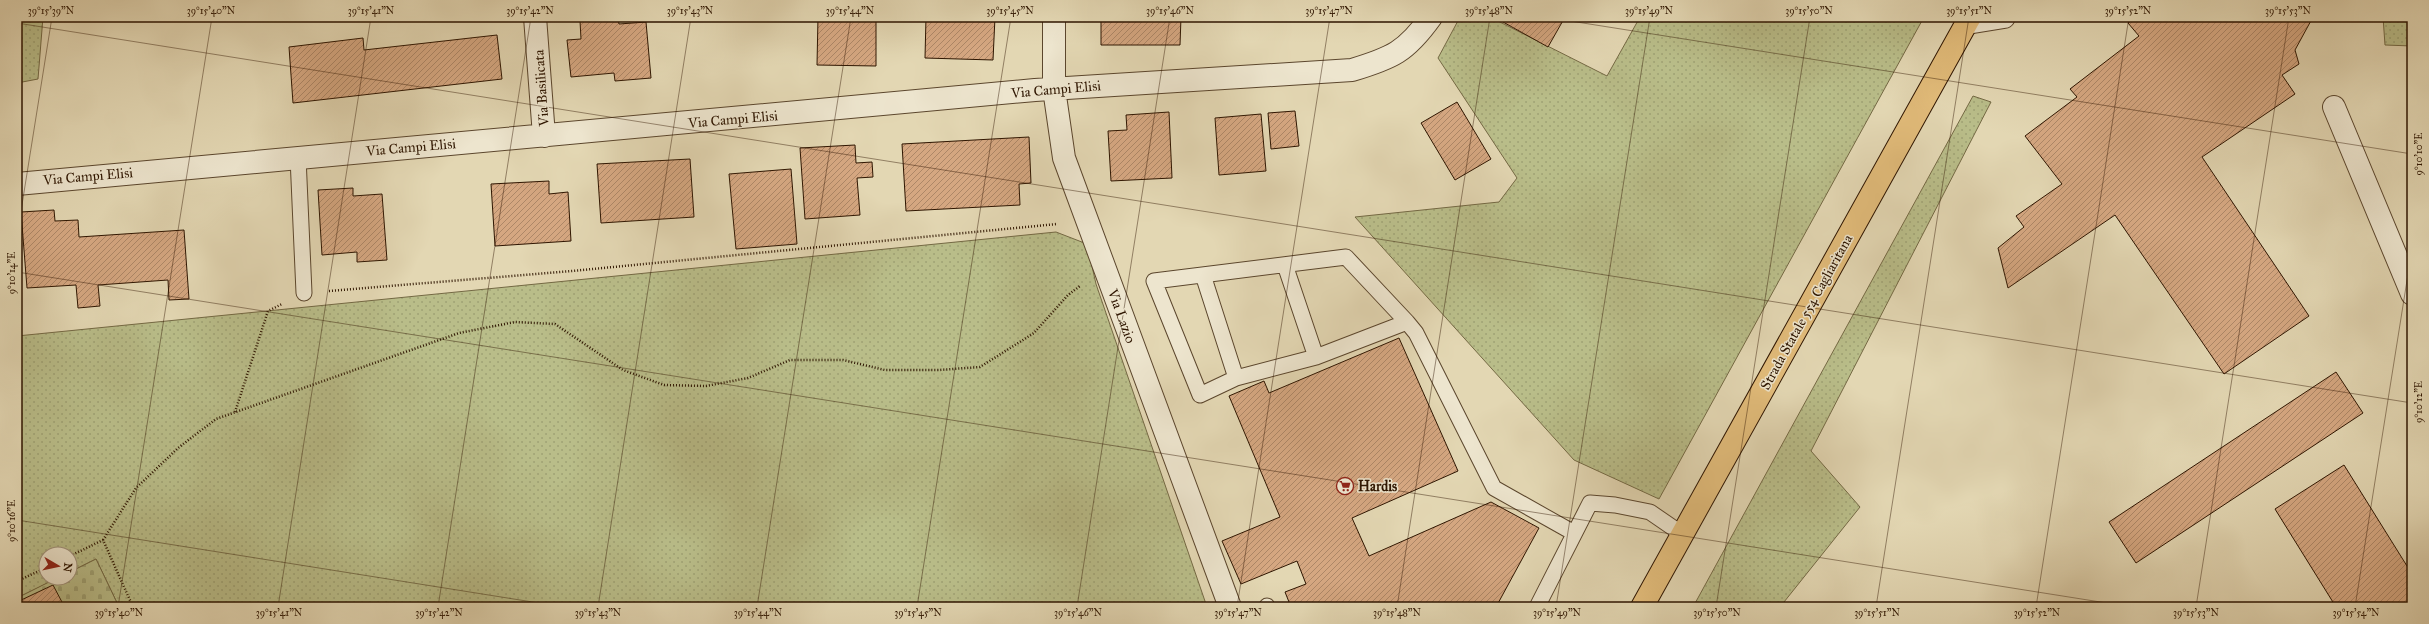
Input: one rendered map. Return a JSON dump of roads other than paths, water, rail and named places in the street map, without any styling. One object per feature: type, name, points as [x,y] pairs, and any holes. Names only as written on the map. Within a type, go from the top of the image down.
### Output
[{"type":"main road","name":"Strada Statale 554 Cagliaritana","points":[[1642,607],[1969,20]]},
{"type":"street","name":"Via Basilicata","points":[[535,17],[544,136]]},
{"type":"street","name":"Via Lazio","points":[[1054,17],[1054,89],[1064,158],[1230,607]]},
{"type":"street","name":"Via Campi Elisi","points":[[17,184],[298,157],[1054,89],[1352,70],[1386,60],[1416,39],[1431,17]]},
{"type":"street","points":[[1969,20],[2004,17]]},
{"type":"street","points":[[2334,107],[2412,294]]},
{"type":"lane","points":[[298,157],[304,293]]},
{"type":"lane","points":[[1407,322],[1316,357],[1236,378],[1200,395],[1154,281],[1346,257],[1407,322],[1416,333],[1494,488],[1574,533]]},
{"type":"lane","points":[[1285,265],[1316,357]]},
{"type":"lane","points":[[1203,275],[1236,378]]},
{"type":"lane","points":[[1536,607],[1590,503],[1615,505],[1650,512],[1682,534]]},
{"type":"place","name":"Hardis","points":[[1345,486]]}]
